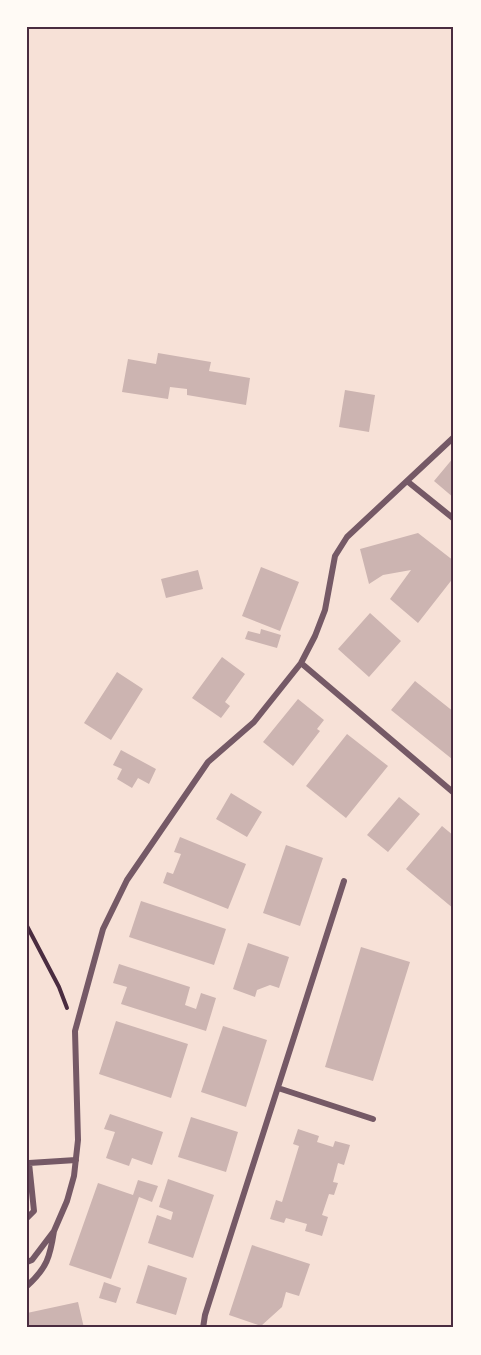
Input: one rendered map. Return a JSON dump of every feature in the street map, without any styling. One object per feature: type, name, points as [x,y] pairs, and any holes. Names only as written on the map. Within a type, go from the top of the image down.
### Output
[{"type":"street","points":[[27,1262],[32,1260],[54,1231],[67,1201],[78,1140],[75,1031],[103,929],[127,880],[208,762],[254,722],[301,663],[325,610],[335,556],[347,537],[454,437]]},
{"type":"street","points":[[407,481],[454,519]]},
{"type":"street","points":[[301,663],[454,793]]},
{"type":"street","points":[[204,1328],[205,1315],[344,881]]},
{"type":"street","points":[[278,1088],[373,1119]]},
{"type":"street","points":[[27,1218],[34,1211],[29,1163],[76,1160]]},
{"type":"street","points":[[27,1286],[44,1268],[51,1254],[54,1231]]},
{"type":"path","points":[[27,926],[59,987],[75,1031]]},
{"type":"building","points":[[158,353],[211,362],[209,371],[250,378],[246,405],[187,395],[187,389],[170,387],[168,399],[122,392],[128,359],[156,364]]},
{"type":"building","points":[[345,390],[375,395],[369,432],[339,427]]},
{"type":"building","points":[[454,457],[454,498],[434,481]]},
{"type":"building","points":[[418,533],[454,561],[454,577],[418,623],[390,599],[411,570],[383,575],[369,584],[360,549]]},
{"type":"building","points":[[261,567],[299,582],[280,631],[242,616]]},
{"type":"building","points":[[198,570],[203,589],[166,598],[161,579]]},
{"type":"building","points":[[370,613],[401,641],[369,677],[338,649]]},
{"type":"building","points":[[261,629],[281,635],[277,648],[245,639],[248,631],[260,634]]},
{"type":"building","points":[[222,657],[245,674],[225,702],[230,706],[221,718],[192,698]]},
{"type":"building","points":[[117,672],[143,689],[111,740],[84,723]]},
{"type":"building","points":[[415,681],[454,712],[454,757],[452,759],[391,710]]},
{"type":"building","points":[[298,699],[324,720],[317,729],[320,731],[293,766],[263,742]]},
{"type":"building","points":[[347,734],[388,766],[346,818],[306,786]]},
{"type":"building","points":[[121,750],[156,769],[149,784],[138,778],[132,788],[117,779],[122,769],[113,765]]},
{"type":"building","points":[[231,793],[262,812],[247,837],[216,819]]},
{"type":"building","points":[[399,797],[420,814],[388,852],[367,835]]},
{"type":"building","points":[[442,826],[454,836],[454,909],[406,869]]},
{"type":"building","points":[[180,837],[246,864],[228,909],[163,883],[167,872],[173,874],[181,854],[174,852]]},
{"type":"building","points":[[286,845],[323,858],[300,926],[263,913]]},
{"type":"building","points":[[141,901],[226,929],[214,965],[129,937]]},
{"type":"building","points":[[248,943],[289,957],[279,988],[270,985],[257,990],[255,997],[233,989]]},
{"type":"building","points":[[361,947],[410,962],[373,1081],[325,1067]]},
{"type":"building","points":[[119,964],[190,987],[185,1005],[196,1009],[201,993],[216,998],[206,1031],[121,1004],[127,987],[113,983]]},
{"type":"building","points":[[116,1021],[188,1044],[171,1098],[99,1074]]},
{"type":"building","points":[[223,1026],[267,1040],[246,1107],[201,1092]]},
{"type":"building","points":[[110,1114],[163,1132],[152,1165],[132,1158],[129,1166],[106,1158],[115,1132],[104,1129]]},
{"type":"building","points":[[191,1117],[238,1132],[226,1172],[178,1157]]},
{"type":"building","points":[[298,1129],[319,1136],[317,1142],[333,1147],[335,1141],[350,1145],[344,1165],[338,1163],[333,1182],[338,1183],[334,1195],[329,1194],[322,1215],[328,1217],[322,1236],[305,1231],[307,1224],[286,1218],[284,1223],[270,1219],[276,1200],[282,1202],[299,1146],[293,1144]]},
{"type":"building","points":[[168,1179],[214,1195],[193,1258],[148,1243],[157,1215],[171,1220],[173,1212],[159,1207]]},
{"type":"building","points":[[138,1180],[158,1186],[152,1202],[139,1197],[111,1279],[69,1265],[98,1183],[133,1195]]},
{"type":"building","points":[[252,1245],[310,1264],[299,1296],[286,1292],[282,1307],[261,1326],[229,1315]]},
{"type":"building","points":[[148,1265],[187,1278],[176,1315],[136,1303]]},
{"type":"building","points":[[104,1282],[121,1288],[116,1303],[99,1298]]},
{"type":"building","points":[[78,1302],[84,1328],[27,1328],[27,1313]]}]
